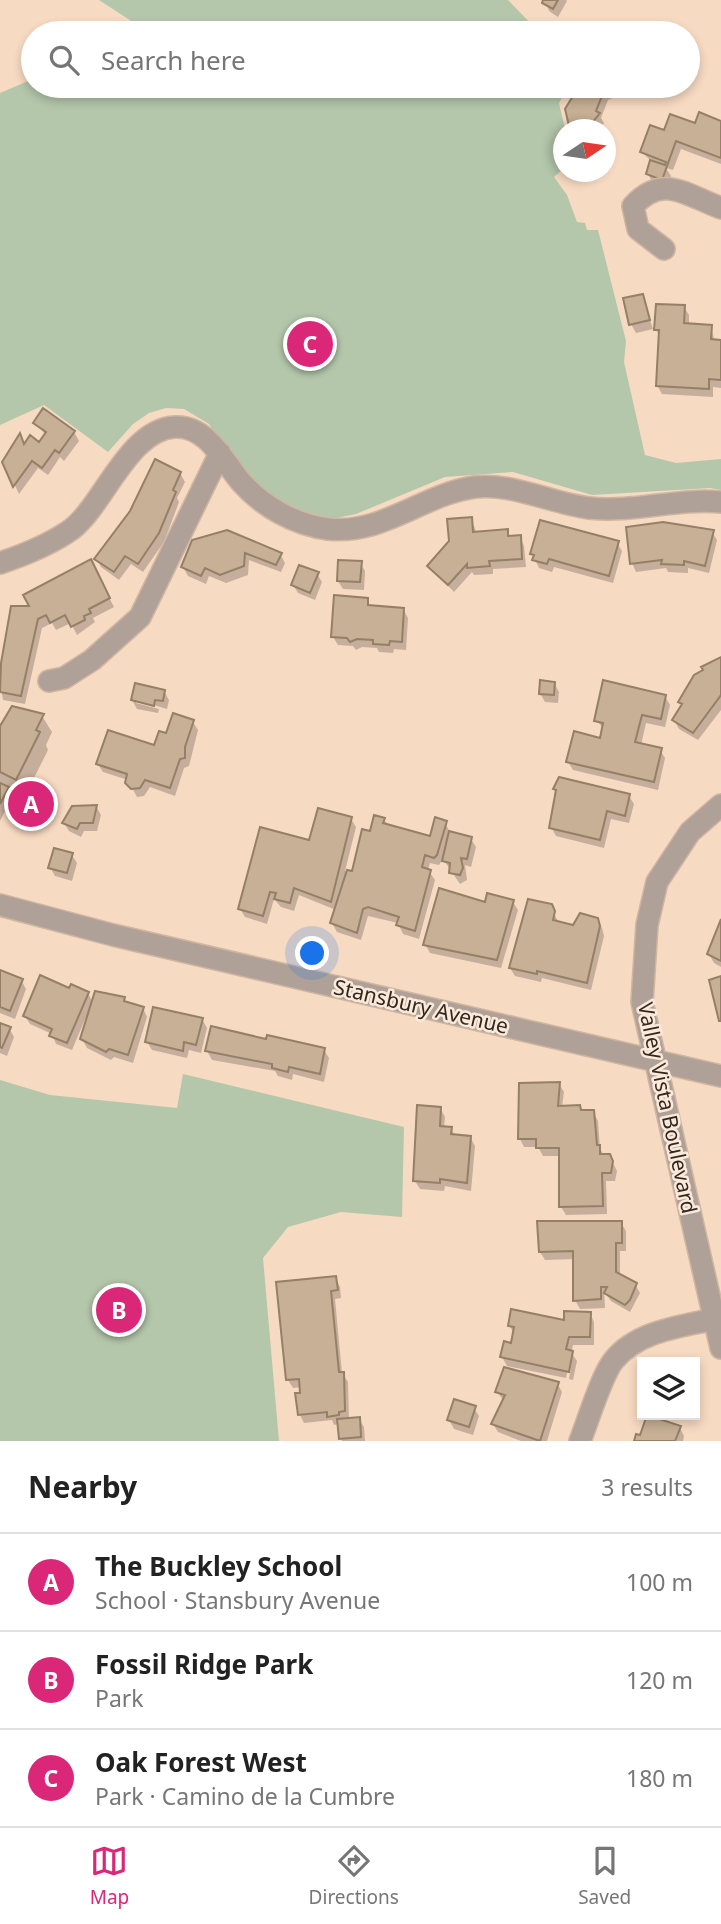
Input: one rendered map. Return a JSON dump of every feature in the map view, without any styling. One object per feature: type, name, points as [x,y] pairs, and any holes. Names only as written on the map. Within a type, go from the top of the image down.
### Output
[{"type":"street","points":[[664,249],[638,229],[634,206],[645,194],[659,187],[667,187],[721,208]]},
{"type":"street","points":[[0,563],[25,555],[73,528],[139,445],[157,431],[176,427],[192,430],[220,453],[243,484],[278,513],[327,529],[367,528],[454,492],[475,487],[511,489],[589,508],[625,509],[701,500],[721,502]]},
{"type":"street","points":[[49,681],[64,678],[92,660],[141,617],[220,453]]},
{"type":"street","name":"Valley Vista Boulevard","points":[[721,804],[690,832],[657,882],[647,925],[642,1002],[721,1348]]},
{"type":"street","name":"Stansbury Avenue","points":[[0,905],[721,1076]]},
{"type":"street","points":[[580,1441],[612,1361],[631,1344],[657,1333],[714,1319]]},
{"type":"green space","points":[[99,0],[508,0],[528,21],[131,21]]},
{"type":"green space","points":[[21,84],[21,98],[562,98],[559,103],[563,119],[553,119],[553,182],[558,182],[567,195],[577,222],[585,223],[587,230],[598,230],[626,341],[624,362],[645,455],[676,463],[721,459],[721,490],[710,488],[592,495],[513,472],[445,477],[356,514],[332,519],[277,504],[239,473],[209,424],[184,409],[166,408],[149,413],[133,424],[108,452],[44,405],[0,425],[0,93]]},
{"type":"green space","points":[[183,1074],[404,1127],[402,1217],[341,1212],[288,1227],[263,1258],[279,1441],[0,1441],[0,1080],[50,1095],[177,1108]]},
{"type":"building","points":[[543,0],[558,0],[553,9],[542,3]]},
{"type":"building","points":[[572,98],[601,98],[596,111],[600,113],[595,119],[567,119],[565,109]]},
{"type":"building","points":[[699,112],[721,121],[721,158],[676,141],[662,180],[646,174],[650,160],[665,165],[666,162],[640,152],[650,125],[664,130],[670,114],[695,123]]},
{"type":"building","points":[[643,294],[650,320],[629,325],[623,298]]},
{"type":"building","points":[[656,304],[685,305],[684,323],[712,325],[711,339],[721,340],[721,380],[709,379],[709,389],[656,386],[659,330],[654,330]]},
{"type":"building","points":[[43,408],[75,431],[59,453],[55,450],[42,468],[32,461],[13,487],[2,462],[20,433],[24,444],[30,435],[39,442],[46,432],[33,423]]},
{"type":"building","points":[[155,459],[181,472],[173,490],[176,492],[159,533],[138,564],[125,556],[114,572],[94,559],[130,511]]},
{"type":"building","points":[[472,517],[473,532],[508,529],[508,536],[521,535],[522,559],[489,561],[490,566],[467,568],[467,564],[448,585],[427,566],[449,541],[447,519]]},
{"type":"building","points":[[540,520],[619,541],[609,576],[549,559],[547,564],[532,560],[534,555],[530,554]]},
{"type":"building","points":[[663,522],[714,530],[705,566],[684,561],[684,565],[661,564],[662,560],[630,564],[626,527]]},
{"type":"building","points":[[227,530],[282,553],[276,565],[245,553],[244,566],[220,575],[205,568],[201,576],[181,567],[192,540]]},
{"type":"building","points":[[91,559],[110,598],[89,609],[91,613],[84,616],[85,620],[71,627],[65,615],[50,623],[46,615],[38,619],[21,696],[0,692],[1,663],[11,606],[29,606],[23,595]]},
{"type":"building","points":[[338,560],[362,561],[360,582],[337,581]]},
{"type":"building","points":[[299,565],[319,572],[310,593],[291,585]]},
{"type":"building","points":[[334,595],[368,598],[368,605],[404,608],[402,642],[373,644],[373,640],[357,639],[350,642],[347,638],[331,637]]},
{"type":"building","points":[[721,657],[721,695],[693,733],[672,720],[682,704],[678,702],[694,675],[703,670],[701,667]]},
{"type":"building","points":[[540,680],[555,682],[554,695],[539,694]]},
{"type":"building","points":[[603,680],[666,695],[661,719],[642,715],[635,742],[662,748],[654,782],[566,762],[574,731],[600,738],[603,723],[594,721]]},
{"type":"building","points":[[135,683],[165,690],[163,701],[155,700],[154,706],[131,700]]},
{"type":"building","points":[[12,706],[44,714],[36,730],[40,732],[16,780],[0,772],[0,726]]},
{"type":"building","points":[[173,713],[194,720],[185,747],[185,758],[180,759],[170,788],[145,780],[140,788],[131,789],[125,783],[127,774],[96,764],[108,730],[154,745],[159,731],[166,733]]},
{"type":"building","points":[[559,777],[630,794],[625,816],[607,811],[600,840],[549,828],[556,790],[553,789]]},
{"type":"building","points":[[0,783],[9,787],[0,804]]},
{"type":"building","points":[[97,805],[93,823],[80,823],[77,829],[62,823],[72,806]]},
{"type":"building","points":[[318,808],[352,817],[331,902],[294,888],[290,903],[274,899],[276,893],[270,892],[263,916],[238,909],[260,827],[309,840]]},
{"type":"building","points":[[374,815],[385,818],[383,823],[430,836],[435,817],[447,821],[437,855],[434,858],[425,855],[422,867],[431,870],[415,931],[396,925],[399,917],[368,907],[363,909],[357,933],[330,923],[347,870],[352,871],[362,829],[370,831]]},
{"type":"building","points":[[449,831],[472,837],[467,859],[461,858],[463,868],[460,875],[449,873],[450,863],[442,861]]},
{"type":"building","points":[[54,848],[73,853],[67,873],[48,868]]},
{"type":"building","points":[[439,888],[485,902],[487,893],[514,900],[497,960],[423,945]]},
{"type":"building","points":[[528,899],[552,904],[555,911],[553,920],[573,925],[580,913],[598,918],[600,926],[587,983],[537,971],[537,974],[509,968]]},
{"type":"building","points":[[721,919],[721,961],[707,954]]},
{"type":"building","points":[[0,970],[23,979],[10,1011],[0,1007]]},
{"type":"building","points":[[40,975],[69,988],[71,984],[89,992],[67,1043],[49,1036],[52,1029],[23,1016]]},
{"type":"building","points":[[721,976],[721,1021],[719,1021],[709,980]]},
{"type":"building","points":[[95,991],[125,997],[124,1001],[144,1007],[128,1055],[109,1049],[106,1052],[80,1039]]},
{"type":"building","points":[[153,1007],[203,1018],[196,1045],[184,1042],[183,1051],[145,1042]]},
{"type":"building","points":[[0,1023],[11,1027],[2,1048],[0,1047]]},
{"type":"building","points":[[211,1026],[266,1039],[267,1035],[325,1048],[320,1074],[289,1067],[288,1072],[272,1068],[272,1064],[205,1051]]},
{"type":"building","points":[[560,1082],[558,1106],[580,1105],[581,1110],[594,1110],[600,1154],[610,1154],[613,1161],[611,1173],[602,1173],[603,1206],[559,1207],[559,1148],[536,1148],[536,1139],[518,1139],[519,1083]]},
{"type":"building","points":[[417,1105],[441,1107],[440,1126],[452,1127],[451,1134],[471,1136],[467,1183],[440,1179],[440,1183],[413,1181]]},
{"type":"building","points":[[537,1221],[622,1221],[622,1243],[616,1243],[616,1272],[637,1283],[630,1300],[625,1305],[604,1293],[607,1287],[601,1287],[601,1299],[573,1301],[573,1251],[539,1252]]},
{"type":"building","points":[[336,1276],[338,1290],[331,1291],[339,1372],[344,1372],[345,1411],[327,1417],[327,1412],[298,1415],[295,1393],[300,1393],[299,1379],[286,1380],[276,1282]]},
{"type":"building","points":[[511,1309],[564,1320],[564,1311],[591,1312],[590,1337],[569,1337],[566,1349],[573,1351],[569,1372],[500,1357],[504,1341],[511,1343],[514,1327],[508,1326]]},
{"type":"building","points":[[504,1367],[559,1382],[540,1441],[491,1424],[505,1395],[495,1392]]},
{"type":"building","points":[[454,1399],[476,1406],[469,1427],[447,1420]]},
{"type":"building","points":[[360,1417],[361,1437],[339,1439],[337,1419]]},
{"type":"building","points":[[645,1420],[662,1420],[681,1426],[675,1441],[634,1441],[636,1434],[640,1435]]},
{"type":"place","name":"Oak Forest West","points":[[310,344]]},
{"type":"place","name":"The Buckley School","points":[[31,804]]},
{"type":"place","name":"Fossil Ridge Park","points":[[119,1310]]}]
